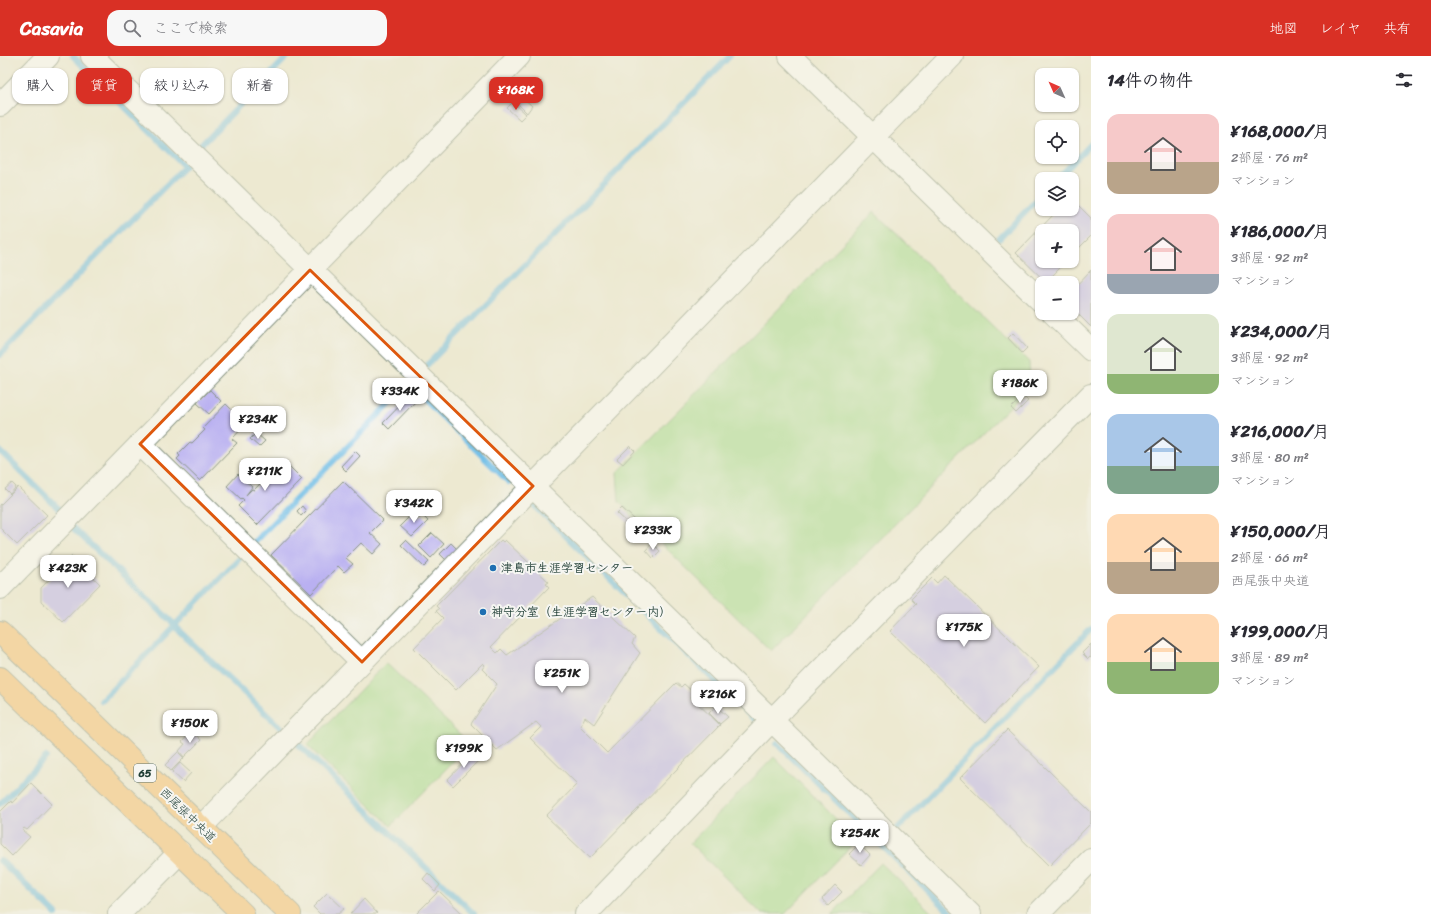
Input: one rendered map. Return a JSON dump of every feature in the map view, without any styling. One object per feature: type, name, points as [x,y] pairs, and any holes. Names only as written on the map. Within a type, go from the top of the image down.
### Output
[{"type":"main road","name":"西尾張中央道","points":[[0,632],[290,914]]},
{"type":"main road","points":[[0,678],[243,914]]},
{"type":"street","points":[[0,105],[48,56]]},
{"type":"street","points":[[92,56],[970,914]]},
{"type":"street","points":[[0,588],[519,56]]},
{"type":"street","points":[[790,56],[1035,295]]},
{"type":"street","points":[[201,827],[952,56]]},
{"type":"street","points":[[1060,320],[1091,350]]},
{"type":"street","points":[[586,914],[772,720],[1091,395]]},
{"type":"street","points":[[140,444],[362,662]]},
{"type":"street","points":[[119,914],[180,852]]},
{"type":"street","points":[[1038,914],[1091,860]]},
{"type":"highlighted area","points":[[310,270],[533,486],[362,662],[140,444]]},
{"type":"green space","points":[[874,212],[1029,362],[1030,386],[771,651],[619,502],[617,473]]},
{"type":"green space","points":[[386,663],[470,744],[391,826],[307,745]]},
{"type":"green space","points":[[774,757],[857,840],[785,914],[762,914],[690,843]]},
{"type":"green space","points":[[881,863],[933,914],[832,914]]},
{"type":"building","points":[[520,95],[532,106],[527,113],[515,101]]},
{"type":"building","points":[[513,102],[526,114],[520,120],[507,108]]},
{"type":"building","points":[[1079,206],[1091,218],[1091,236],[1079,248],[1079,224],[1044,224],[1052,216],[1079,216]]},
{"type":"building","points":[[1035,234],[1035,268],[1060,268],[1052,276],[1040,276],[1016,253]]},
{"type":"building","points":[[1091,270],[1091,327],[1079,315],[1079,283]]},
{"type":"building","points":[[1013,333],[1027,348],[1022,353],[1008,338]]},
{"type":"building","points":[[210,390],[221,401],[209,414],[197,403]]},
{"type":"building","points":[[410,395],[416,401],[389,429],[383,423]]},
{"type":"building","points":[[1023,396],[1028,401],[1016,413],[1011,408]]},
{"type":"building","points":[[226,404],[246,424],[232,439],[237,443],[200,481],[177,459],[180,456],[178,454],[205,430],[203,428]]},
{"type":"building","points":[[256,433],[265,441],[259,447],[250,439]]},
{"type":"building","points":[[630,446],[635,451],[623,464],[617,459]]},
{"type":"building","points":[[355,451],[360,456],[346,471],[341,466]]},
{"type":"building","points":[[283,460],[302,479],[257,525],[238,506],[244,500],[227,486],[238,474],[252,487],[246,495],[252,489],[254,490]]},
{"type":"building","points":[[343,481],[383,520],[370,533],[382,544],[373,554],[361,543],[346,558],[353,564],[344,572],[338,566],[311,594],[271,555]]},
{"type":"building","points":[[12,483],[16,487],[10,494],[5,489]]},
{"type":"building","points":[[18,487],[47,515],[17,545],[0,528],[0,505]]},
{"type":"building","points":[[302,506],[306,511],[301,516],[297,511]]},
{"type":"building","points":[[622,508],[634,519],[629,524],[617,513]]},
{"type":"building","points":[[413,513],[419,518],[422,515],[428,521],[412,537],[400,526]]},
{"type":"building","points":[[432,533],[444,544],[431,558],[419,546]]},
{"type":"building","points":[[406,540],[429,562],[424,567],[401,545]]},
{"type":"building","points":[[501,540],[503,542],[505,540],[549,582],[546,584],[549,587],[491,647],[497,653],[501,649],[507,655],[592,597],[635,638],[632,644],[640,653],[594,724],[585,717],[580,726],[607,753],[676,683],[681,687],[684,684],[695,694],[691,697],[720,725],[590,858],[546,816],[577,784],[530,738],[541,727],[536,722],[497,750],[471,724],[497,684],[482,669],[485,665],[483,663],[456,690],[414,648],[443,618],[436,611],[439,609],[436,606]]},
{"type":"building","points":[[451,543],[457,549],[446,560],[440,554]]},
{"type":"building","points":[[652,543],[660,551],[653,558],[646,550]]},
{"type":"building","points":[[72,556],[100,584],[63,622],[41,601],[41,588]]},
{"type":"building","points":[[944,575],[1039,667],[985,723],[890,631],[916,604],[911,599],[932,578],[937,583]]},
{"type":"building","points":[[1091,644],[1091,658],[1090,657],[1088,659],[1082,653]]},
{"type":"building","points":[[716,706],[728,717],[720,724],[709,713]]},
{"type":"building","points":[[1007,730],[1091,812],[1091,823],[1049,866],[960,778]]},
{"type":"building","points":[[192,731],[201,740],[184,757],[179,751],[185,744],[182,742]]},
{"type":"building","points":[[178,752],[184,758],[171,771],[165,765]]},
{"type":"building","points":[[474,752],[480,759],[453,786],[447,780]]},
{"type":"building","points":[[180,763],[191,773],[183,782],[172,772]]},
{"type":"building","points":[[31,783],[52,804],[27,830],[24,828],[22,830],[30,837],[12,856],[0,844],[0,812],[11,801],[12,803]]},
{"type":"building","points":[[859,844],[870,855],[861,865],[849,854]]},
{"type":"building","points":[[428,873],[440,885],[435,891],[423,879]]},
{"type":"building","points":[[835,885],[842,892],[828,906],[822,899]]},
{"type":"building","points":[[439,891],[463,914],[416,914]]},
{"type":"building","points":[[327,893],[344,909],[338,914],[320,914],[313,907]]},
{"type":"building","points":[[364,899],[377,913],[350,914]]},
{"type":"waterway","points":[[0,355],[185,166],[73,56]]},
{"type":"waterway","points":[[200,146],[288,56]]},
{"type":"waterway","points":[[425,367],[730,56]]},
{"type":"waterway","points":[[1064,172],[1091,144]]},
{"type":"waterway","points":[[999,239],[1035,201]]},
{"type":"waterway","points":[[253,543],[412,381]]},
{"type":"waterway","points":[[409,384],[509,482]]},
{"type":"waterway","points":[[0,451],[62,512]]},
{"type":"waterway","points":[[534,505],[755,720]]},
{"type":"waterway","points":[[71,526],[175,625]]},
{"type":"waterway","points":[[101,701],[242,556]]},
{"type":"waterway","points":[[174,626],[282,729]]},
{"type":"waterway","points":[[898,828],[1091,629]]},
{"type":"waterway","points":[[297,743],[474,914]]},
{"type":"waterway","points":[[777,743],[952,914]]},
{"type":"waterway","points":[[0,804],[46,757]]},
{"type":"waterway","points":[[0,860],[56,914]]},
{"type":"place","name":"津島市生涯学習センター","points":[[493,568]]},
{"type":"place","name":"神守分室（生涯学習センター内）","points":[[483,612]]}]
